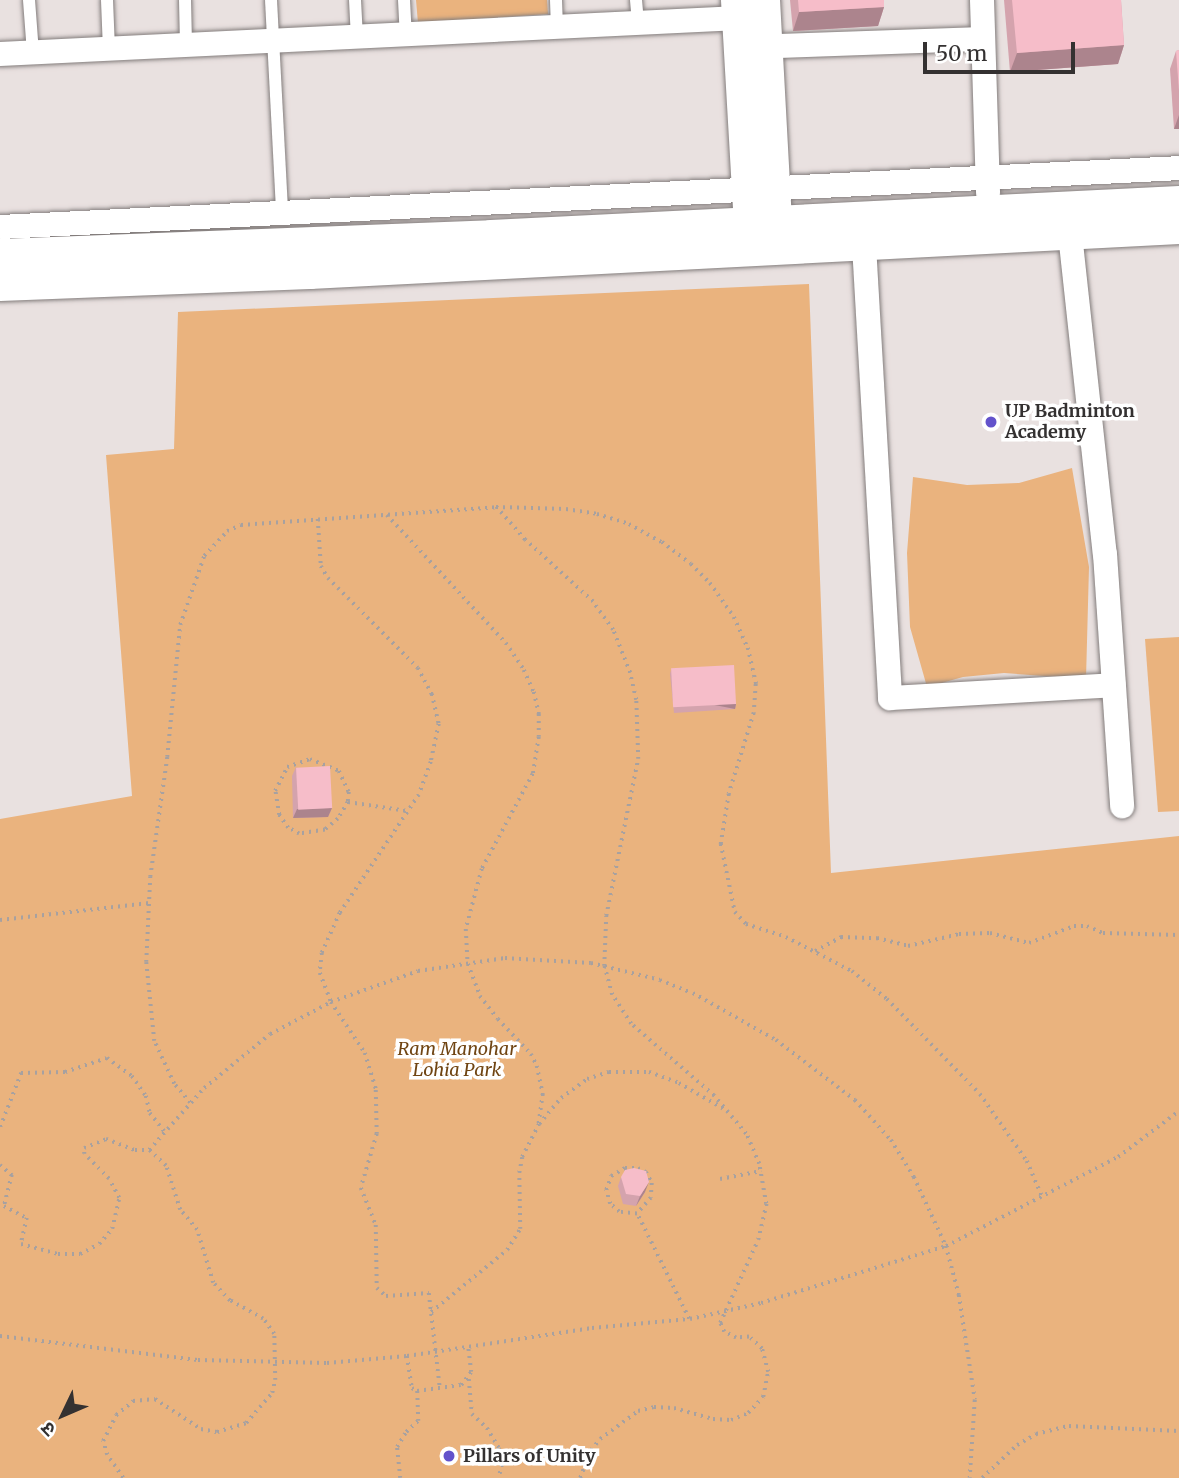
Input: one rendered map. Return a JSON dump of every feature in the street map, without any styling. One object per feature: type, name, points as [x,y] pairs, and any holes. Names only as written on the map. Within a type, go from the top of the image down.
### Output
[{"type":"street","points":[[764,0],[746,28],[764,232]]},
{"type":"street","points":[[982,0],[988,211]]},
{"type":"street","points":[[0,54],[557,27],[637,12],[746,28],[984,39]]},
{"type":"street","points":[[0,227],[1179,168]]},
{"type":"street","points":[[0,285],[764,232],[988,211],[1179,202]]},
{"type":"street","points":[[0,255],[764,232],[864,245],[1179,228]]},
{"type":"street","points":[[1070,234],[1105,554],[1122,806]]},
{"type":"street","points":[[864,245],[890,698],[1114,685]]},
{"type":"lane","points":[[29,0],[33,53]]},
{"type":"lane","points":[[107,0],[109,49]]},
{"type":"lane","points":[[185,0],[186,45]]},
{"type":"lane","points":[[271,0],[282,213]]},
{"type":"lane","points":[[355,0],[357,37]]},
{"type":"lane","points":[[404,0],[406,34]]},
{"type":"lane","points":[[556,0],[557,27]]},
{"type":"path","points":[[496,507],[526,540],[593,602],[613,630],[630,673],[636,699],[638,759],[606,916],[604,966],[620,1012],[644,1037],[707,1090],[746,1134],[761,1171],[766,1204],[755,1249],[720,1328],[736,1338],[749,1337],[756,1341],[766,1359],[766,1389],[758,1405],[731,1420],[713,1419],[674,1408],[654,1407],[638,1410],[600,1439],[591,1450],[580,1478]]},
{"type":"path","points":[[190,1103],[174,1084],[154,1041],[146,982],[149,903],[180,625],[198,569],[213,544],[227,531],[260,522],[496,507],[566,509],[597,514],[629,524],[662,542],[691,564],[734,617],[748,648],[757,684],[754,713],[729,794],[721,844],[729,897],[735,912],[746,924],[765,929],[815,951],[852,971],[887,999],[958,1068],[980,1094],[1027,1161],[1042,1196]]},
{"type":"path","points":[[387,515],[506,643],[524,670],[540,714],[538,756],[533,774],[476,883],[466,929],[468,964],[473,981],[488,1006],[531,1054],[537,1066],[543,1094],[539,1124]]},
{"type":"path","points":[[318,519],[321,566],[328,578],[398,645],[418,668],[432,694],[439,724],[419,795],[340,913],[322,953],[320,973],[331,1002],[365,1053],[376,1090],[377,1134],[361,1188],[376,1225],[377,1288],[386,1296],[429,1293],[440,1388]]},
{"type":"path","points":[[310,759],[339,771],[349,792],[348,802],[338,819],[325,830],[299,834],[288,828],[279,815],[275,791],[287,767],[310,759]]},
{"type":"path","points":[[348,802],[407,811]]},
{"type":"path","points":[[0,920],[149,903]]},
{"type":"path","points":[[815,951],[841,937],[877,937],[908,946],[959,934],[990,933],[1028,943],[1074,926],[1087,926],[1103,933],[1179,934]]},
{"type":"path","points":[[149,1150],[190,1103],[270,1034],[331,1002],[418,971],[505,958],[532,958],[604,966],[693,993],[776,1040],[855,1100],[891,1140],[914,1177],[946,1246],[962,1305],[973,1371],[975,1429],[971,1478]]},
{"type":"path","points":[[0,1127],[21,1073],[65,1072],[107,1058],[132,1076],[146,1096],[150,1113],[164,1131]]},
{"type":"path","points":[[431,1311],[507,1250],[520,1229],[519,1173],[522,1157],[539,1124],[561,1098],[587,1079],[609,1072],[649,1072],[696,1092],[729,1112]]},
{"type":"path","points":[[0,1336],[198,1360],[356,1362],[592,1328],[689,1320],[946,1246],[1118,1157],[1179,1111]]},
{"type":"path","points":[[0,1165],[12,1175],[4,1206],[27,1218],[21,1244],[58,1254],[80,1254],[99,1244],[112,1229],[118,1198],[109,1179],[84,1154],[84,1148],[106,1139],[135,1150],[149,1150],[166,1166],[180,1210],[197,1230],[213,1283],[230,1301],[255,1313],[274,1334],[276,1362],[272,1393],[246,1423],[218,1432],[201,1429],[155,1399],[132,1401],[125,1406],[110,1423],[103,1441],[107,1455],[123,1478]]},
{"type":"path","points":[[625,1168],[638,1168],[646,1172],[652,1183],[651,1198],[637,1214],[619,1212],[607,1198],[606,1190],[611,1177],[625,1168]]},
{"type":"path","points":[[720,1179],[761,1171]]},
{"type":"path","points":[[637,1214],[689,1320]]},
{"type":"path","points":[[468,1347],[472,1414],[487,1428],[499,1448],[502,1465],[499,1478]]},
{"type":"path","points":[[407,1356],[412,1388],[417,1391],[461,1385],[469,1379]]},
{"type":"path","points":[[400,1478],[397,1447],[406,1432],[418,1421],[417,1391]]},
{"type":"path","points":[[982,1478],[1017,1445],[1036,1434],[1058,1428],[1079,1426],[1179,1431]]},
{"type":"green space","points":[[416,0],[547,0],[548,14],[418,23]]},
{"type":"green space","name":"Ram Manohar Lohia Park","points":[[809,284],[831,873],[1179,836],[1179,1478],[0,1478],[0,819],[132,796],[106,455],[174,449],[178,312]]},
{"type":"green space","points":[[1072,468],[1089,567],[1086,679],[1004,673],[963,677],[927,687],[910,627],[907,553],[913,477],[967,485],[1019,483]]},
{"type":"green space","points":[[1179,637],[1179,811],[1158,812],[1145,639]]},
{"type":"building","points":[[798,0],[884,0],[884,7],[799,12]]},
{"type":"building","points":[[1012,0],[1121,0],[1124,45],[1017,53]]},
{"type":"building","points":[[1179,50],[1179,91],[1176,51]]},
{"type":"building","points":[[734,665],[736,704],[673,707],[671,668]]},
{"type":"building","points":[[330,766],[332,808],[298,810],[296,768]]},
{"type":"building","points":[[634,1168],[646,1171],[649,1182],[640,1196],[626,1194],[621,1177],[625,1170]]},
{"type":"place","name":"UP Badminton Academy","points":[[991,422]]},
{"type":"place","name":"Pillars of Unity","points":[[449,1456]]}]
